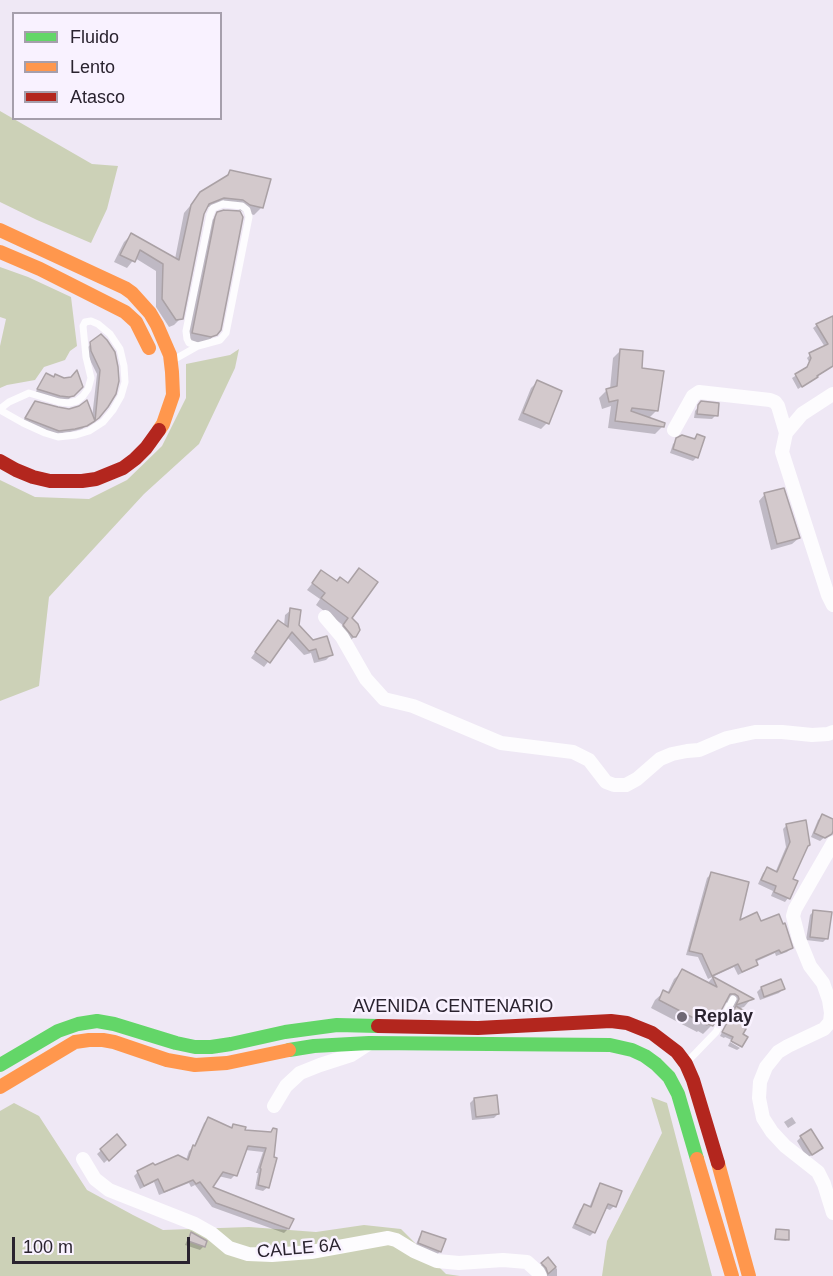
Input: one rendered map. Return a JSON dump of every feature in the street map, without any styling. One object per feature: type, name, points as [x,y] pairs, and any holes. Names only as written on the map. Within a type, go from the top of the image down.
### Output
[{"type":"main road","points":[[0,230],[125,288],[137,297],[150,313],[169,357],[173,395],[163,424],[146,448],[123,468],[96,479],[50,481],[33,477],[0,461]]},
{"type":"main road","points":[[0,252],[40,269],[125,312],[136,322],[144,335],[154,362]]},
{"type":"main road","name":"AVENIDA CENTENARIO","points":[[0,1065],[58,1031],[78,1024],[97,1021],[195,1047],[231,1044],[285,1032],[337,1025],[478,1028],[611,1021],[627,1023],[652,1033],[677,1052],[686,1064],[727,1192],[749,1276]]},
{"type":"main road","name":"AVENIDA CENTENARIO","points":[[0,1087],[75,1042],[89,1040],[114,1042],[167,1060],[195,1065],[227,1063],[314,1046],[369,1043],[610,1045],[632,1050],[656,1064],[669,1077],[678,1094],[732,1276]]},
{"type":"street","points":[[674,430],[693,396],[699,392],[775,402],[786,433]]},
{"type":"street","points":[[833,394],[802,414],[786,433],[782,452],[828,596],[833,605]]},
{"type":"street","points":[[325,617],[342,637],[366,679],[384,699],[413,706],[501,743],[573,752],[589,760],[606,782],[614,785],[626,785],[660,759],[672,754],[699,750],[727,738],[755,732],[812,735],[833,732]]},
{"type":"street","points":[[833,843],[793,916],[810,966],[823,983],[829,1000],[830,1022],[824,1029],[778,1052],[766,1067],[760,1082],[759,1098],[763,1118],[772,1132],[785,1146],[818,1172],[825,1184],[833,1213]]},
{"type":"street","points":[[274,1106],[286,1086],[300,1073],[351,1055],[369,1043]]},
{"type":"street","name":"CALLE 6A","points":[[83,1159],[95,1179],[110,1190],[195,1224],[211,1233],[229,1248],[248,1254],[311,1252],[388,1238],[437,1261],[527,1262],[540,1276]]},
{"type":"lane","points":[[169,357],[220,340],[226,333],[249,217],[248,210],[242,206],[219,205],[211,212],[186,331],[189,343],[198,346]]},
{"type":"lane","points":[[91,321],[98,324],[110,334],[120,349],[125,382],[121,396],[103,422],[89,431],[58,437],[23,423],[0,409],[29,393],[69,403],[83,396],[91,378],[86,357],[83,326],[85,322],[91,321]]},
{"type":"lane","points":[[169,357],[187,339]]},
{"type":"lane","points":[[813,879],[833,858]]},
{"type":"lane","points":[[669,1077],[686,1064],[716,1032],[733,999]]},
{"type":"green space","points":[[0,111],[12,120],[92,164],[118,166],[107,209],[91,243],[0,202]]},
{"type":"green space","points":[[0,267],[71,297],[77,346],[70,351],[65,360],[44,367],[35,380],[0,388],[0,346],[6,319],[0,317]]},
{"type":"green space","points":[[239,349],[235,368],[199,444],[144,494],[49,597],[39,686],[0,701],[0,480],[35,497],[89,499],[127,480],[162,446],[186,398],[186,364],[230,355]]},
{"type":"green space","points":[[651,1097],[667,1103],[712,1276],[602,1276],[607,1241],[662,1133]]},
{"type":"green space","points":[[14,1103],[39,1116],[87,1190],[163,1230],[249,1227],[316,1232],[364,1225],[401,1229],[446,1274],[460,1276],[0,1276],[0,1111]]},
{"type":"building","points":[[230,170],[271,179],[263,208],[250,205],[243,200],[224,198],[209,204],[204,214],[183,319],[176,320],[162,299],[163,264],[140,250],[135,262],[120,255],[131,233],[179,260],[191,205],[200,192],[228,175]]},
{"type":"building","points":[[240,211],[243,217],[221,330],[217,335],[211,337],[192,333],[215,217],[217,212]]},
{"type":"building","points":[[833,316],[833,366],[802,387],[795,374],[807,367],[811,358],[809,353],[828,344],[816,324]]},
{"type":"building","points":[[101,334],[115,352],[119,381],[116,394],[95,421],[100,370],[91,351],[90,342]]},
{"type":"building","points":[[620,349],[643,351],[642,368],[664,371],[658,411],[632,408],[631,411],[665,423],[664,427],[615,421],[618,400],[609,402],[606,389],[617,386]]},
{"type":"building","points":[[77,370],[83,387],[74,396],[60,396],[37,389],[46,373],[64,378],[71,377]]},
{"type":"building","points":[[537,380],[562,391],[549,424],[523,413]]},
{"type":"building","points":[[87,400],[95,421],[87,426],[59,431],[25,418],[35,401],[69,409]]},
{"type":"building","points":[[701,401],[719,403],[718,416],[697,414]]},
{"type":"building","points":[[697,434],[705,437],[698,458],[673,449],[676,438],[682,435],[695,439]]},
{"type":"building","points":[[784,488],[800,538],[777,544],[764,493]]},
{"type":"building","points":[[359,568],[378,582],[352,618],[360,630],[356,637],[353,637],[343,625],[348,618],[321,598],[325,593],[312,583],[321,570],[337,581],[340,577],[348,583]]},
{"type":"building","points":[[290,608],[301,610],[299,625],[313,640],[327,636],[333,655],[319,659],[316,649],[309,651],[292,632],[270,663],[255,652],[278,620],[288,627]]},
{"type":"building","points":[[822,814],[833,819],[832,834],[825,838],[814,833]]},
{"type":"building","points":[[806,820],[810,845],[793,879],[798,881],[790,899],[774,892],[776,886],[761,880],[767,867],[777,872],[790,842],[786,824]]},
{"type":"building","points":[[711,872],[749,882],[740,920],[757,912],[761,921],[779,914],[783,924],[785,923],[793,948],[781,953],[779,950],[756,960],[758,965],[742,972],[738,964],[712,976],[702,954],[689,951]]},
{"type":"building","points":[[813,910],[832,912],[828,939],[810,937]]},
{"type":"building","points":[[682,969],[717,987],[712,976],[754,999],[736,1005],[738,996],[730,994],[713,1026],[707,1025],[659,1000],[663,990],[669,993]]},
{"type":"building","points":[[781,979],[785,989],[764,997],[761,987]]},
{"type":"building","points":[[736,1006],[751,1015],[744,1028],[746,1029],[743,1034],[748,1037],[742,1047],[731,1041],[733,1037],[722,1032]]},
{"type":"building","points":[[497,1095],[499,1114],[476,1117],[474,1098]]},
{"type":"building","points":[[208,1117],[232,1128],[233,1124],[246,1127],[245,1130],[271,1132],[273,1128],[277,1129],[274,1157],[277,1158],[269,1188],[258,1185],[266,1148],[248,1146],[237,1176],[223,1172],[213,1187],[294,1219],[289,1229],[216,1203],[200,1182],[196,1184],[193,1180],[164,1192],[158,1179],[144,1186],[137,1171],[178,1155],[188,1160]]},
{"type":"building","points":[[811,1129],[823,1148],[812,1155],[800,1136]]},
{"type":"building","points":[[117,1134],[126,1145],[109,1161],[100,1149]]},
{"type":"building","points":[[600,1183],[622,1191],[616,1207],[608,1204],[595,1233],[575,1224],[584,1204],[591,1207]]},
{"type":"building","points":[[776,1229],[789,1230],[789,1240],[775,1239]]},
{"type":"building","points":[[422,1231],[446,1239],[441,1252],[418,1243]]},
{"type":"building","points":[[191,1232],[207,1241],[205,1247],[188,1241]]},
{"type":"building","points":[[548,1257],[556,1267],[548,1274],[541,1263]]},
{"type":"traffic: fast","points":[[0,1065],[58,1031],[78,1024],[97,1021],[195,1047],[231,1044],[285,1032],[337,1025],[378,1026]]},
{"type":"traffic: fast","points":[[289,1050],[314,1046],[369,1043],[610,1045],[632,1050],[656,1064],[669,1077],[678,1094],[697,1159]]},
{"type":"traffic: slow","points":[[0,230],[125,288],[150,313],[170,355],[172,372],[173,395],[159,430]]},
{"type":"traffic: slow","points":[[0,252],[40,269],[125,312],[136,322],[149,348]]},
{"type":"traffic: slow","points":[[0,1087],[75,1042],[89,1040],[114,1042],[167,1060],[195,1065],[227,1063],[289,1050]]},
{"type":"traffic: slow","points":[[697,1159],[732,1276]]},
{"type":"traffic: slow","points":[[718,1163],[749,1276]]},
{"type":"traffic: jam","points":[[0,461],[33,477],[50,481],[96,479],[123,468],[135,459],[159,430]]},
{"type":"traffic: jam","points":[[378,1026],[478,1028],[611,1021],[627,1023],[652,1033],[677,1052],[686,1064],[718,1163]]},
{"type":"place","name":"Replay","points":[[682,1017]]}]
